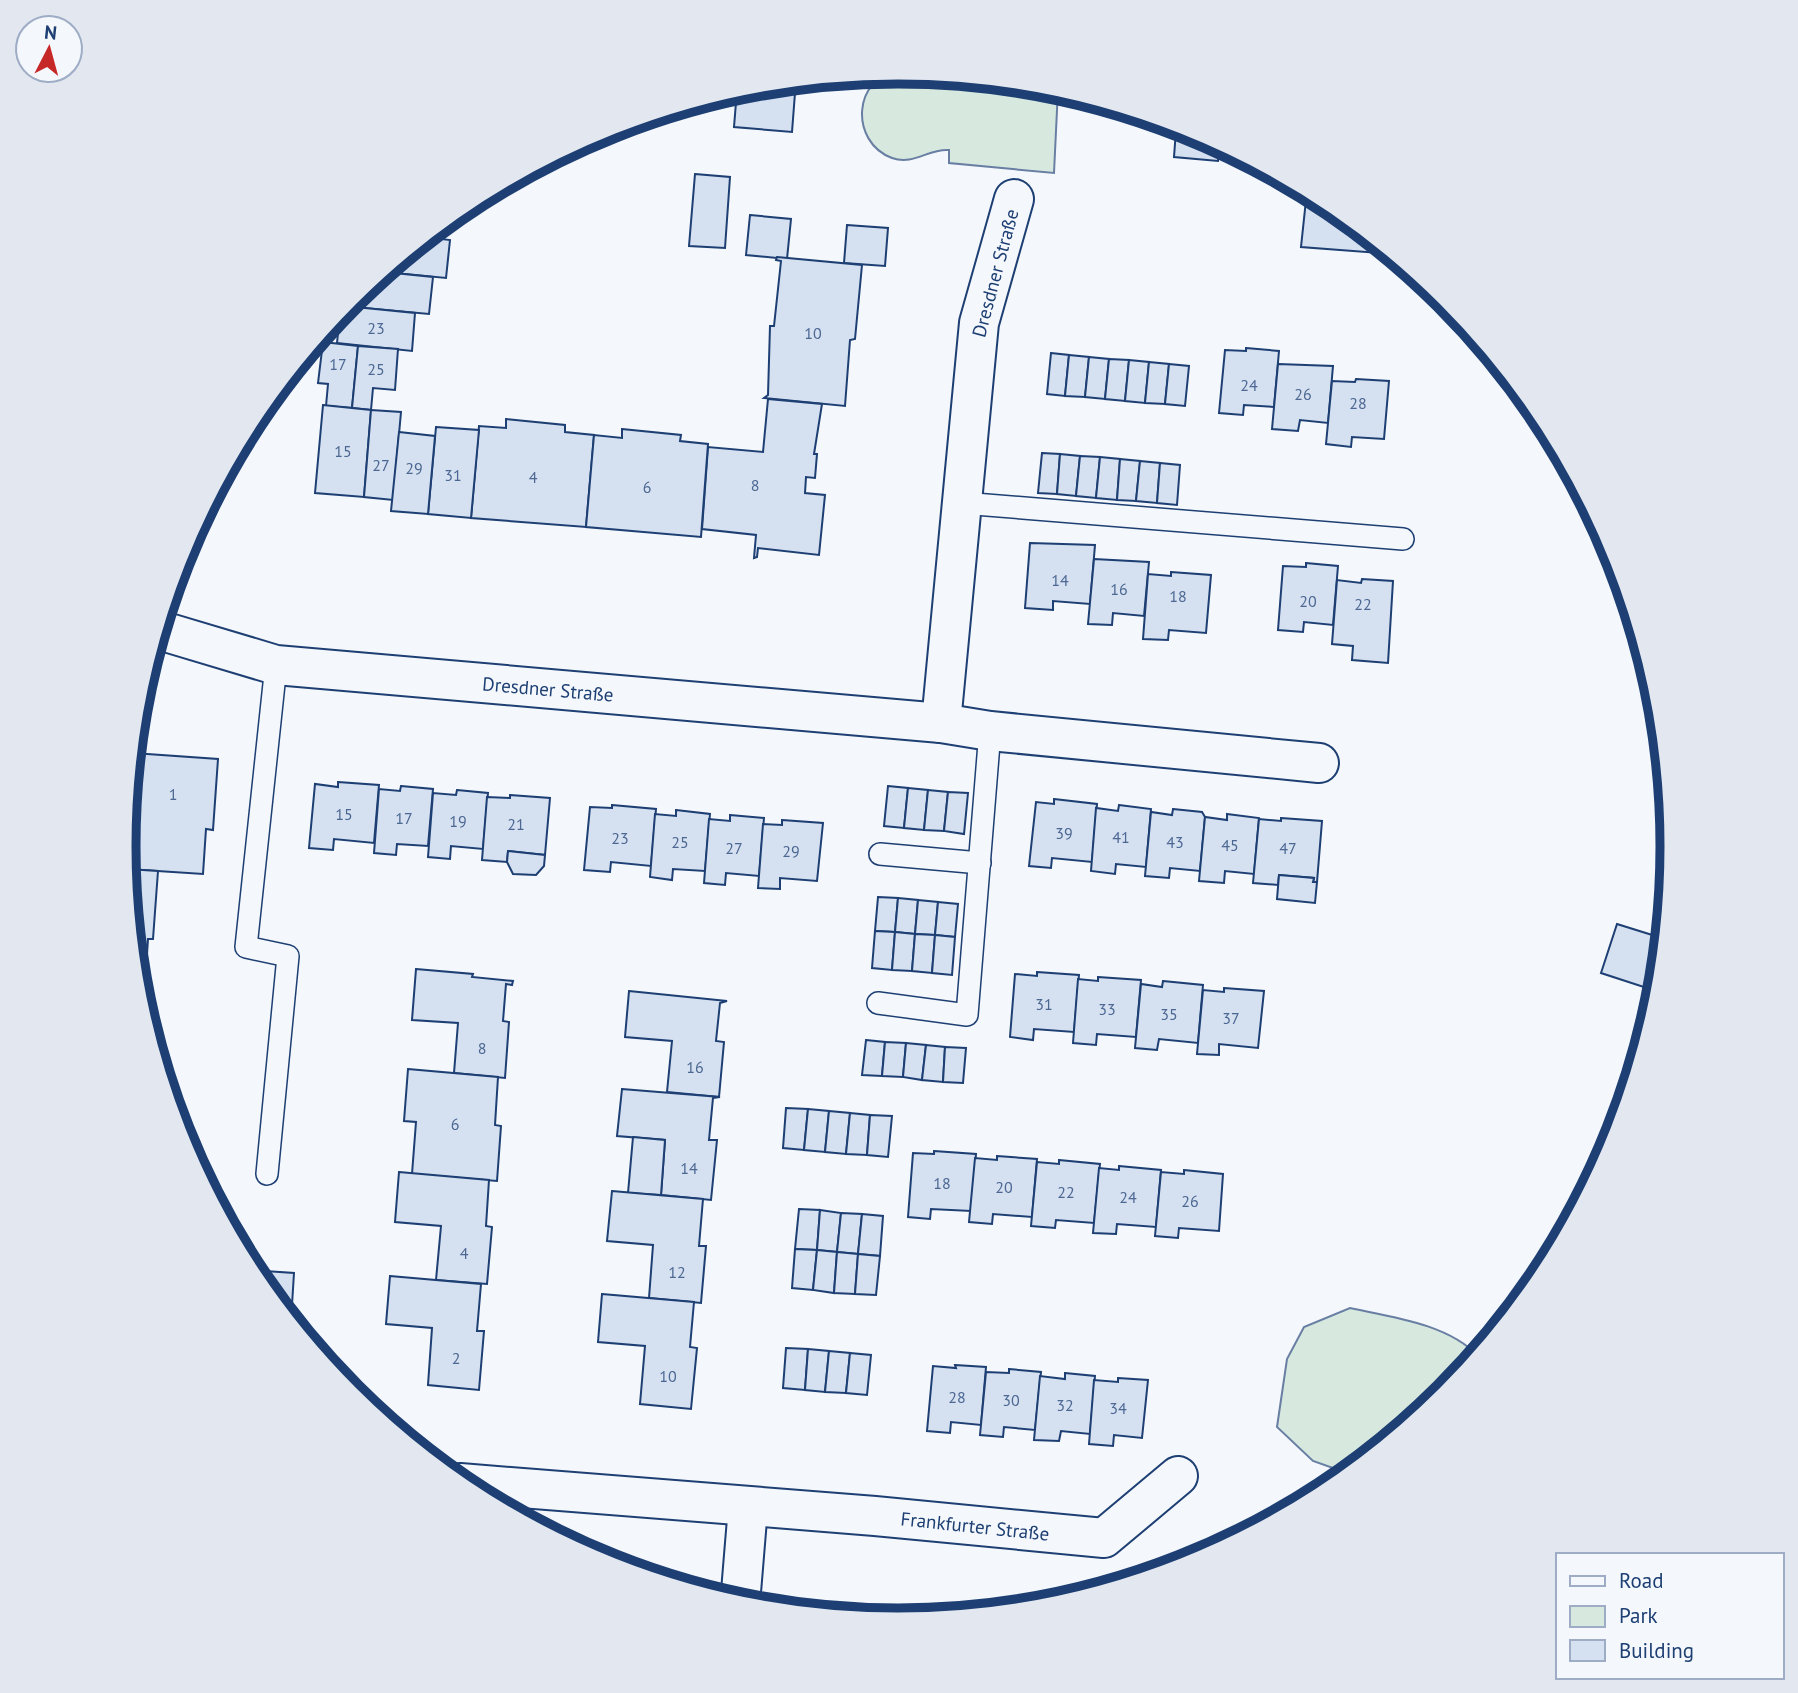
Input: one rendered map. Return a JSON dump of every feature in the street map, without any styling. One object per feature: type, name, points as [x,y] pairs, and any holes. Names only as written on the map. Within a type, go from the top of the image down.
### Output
[{"type":"street","name":"Dresdner Straße","points":[[941,723],[979,323],[1014,200]]},
{"type":"street","name":"Dresdner Straße","points":[[167,632],[276,665],[941,723],[990,731],[1319,763]]},
{"type":"street","name":"Frankfurter Straße","points":[[483,1485],[1104,1538],[1178,1476]]},
{"type":"street","points":[[741,1592],[748,1507]]},
{"type":"lane","points":[[962,503],[1403,539]]},
{"type":"lane","points":[[267,1174],[288,956],[246,947],[276,665]]},
{"type":"lane","points":[[878,1003],[967,1015],[990,731]]},
{"type":"lane","points":[[880,854],[980,863]]},
{"type":"green space","points":[[899,84],[999,91],[1057,101],[1054,173],[949,163],[949,150],[907,160],[892,158],[878,150],[868,138],[863,125],[865,97],[872,85]]},
{"type":"green space","points":[[1350,1308],[1418,1323],[1451,1336],[1471,1350],[1402,1420],[1337,1470],[1313,1461],[1277,1427],[1287,1359],[1304,1327]]},
{"type":"building","points":[[795,93],[792,132],[734,127],[736,102]]},
{"type":"building","points":[[1176,136],[1219,155],[1218,161],[1174,157]]},
{"type":"building","points":[[695,174],[730,177],[725,248],[689,246]]},
{"type":"building","points":[[1306,202],[1377,253],[1301,247]]},
{"type":"building","points":[[750,215],[791,219],[787,259],[746,255]]},
{"type":"building","points":[[847,225],[888,228],[885,266],[844,263]]},
{"type":"building","points":[[440,239],[450,240],[446,278],[396,273]]},
{"type":"building","points":[[777,257],[862,265],[855,339],[850,340],[845,406],[764,398],[768,395],[770,326],[774,326],[781,261],[776,260]]},
{"type":"building","points":[[396,273],[433,277],[429,314],[359,308]]},
{"type":"building","points":[[360,307],[415,313],[412,351],[337,343],[338,331]]},
{"type":"building","points":[[327,343],[358,346],[352,408],[326,406],[328,384],[318,383],[322,349]]},
{"type":"building","points":[[358,346],[398,349],[395,390],[373,388],[371,410],[352,408]]},
{"type":"building","points":[[1246,348],[1279,351],[1274,407],[1244,405],[1243,415],[1219,413],[1225,350],[1246,351]]},
{"type":"building","points":[[1051,353],[1069,355],[1065,396],[1047,394]]},
{"type":"building","points":[[1069,355],[1089,357],[1085,397],[1065,396]]},
{"type":"building","points":[[1089,357],[1109,359],[1105,399],[1085,397]]},
{"type":"building","points":[[1109,359],[1129,360],[1125,401],[1105,399]]},
{"type":"building","points":[[1129,360],[1149,362],[1145,403],[1125,401]]},
{"type":"building","points":[[1149,362],[1169,364],[1165,404],[1145,403]]},
{"type":"building","points":[[1169,364],[1189,366],[1185,406],[1165,404]]},
{"type":"building","points":[[1278,364],[1333,366],[1328,423],[1300,420],[1298,431],[1272,429]]},
{"type":"building","points":[[1356,379],[1389,381],[1384,439],[1352,437],[1351,447],[1326,444],[1332,381],[1355,382]]},
{"type":"building","points":[[768,399],[822,404],[814,454],[817,454],[815,478],[806,477],[805,493],[825,495],[819,555],[758,548],[757,557],[754,558],[756,535],[702,529],[708,447],[763,452]]},
{"type":"building","points":[[323,405],[371,410],[364,497],[315,493]]},
{"type":"building","points":[[371,410],[401,412],[393,500],[364,497]]},
{"type":"building","points":[[506,419],[565,425],[565,432],[594,435],[586,527],[471,518],[479,426],[506,428]]},
{"type":"building","points":[[436,427],[479,430],[471,518],[428,514]]},
{"type":"building","points":[[622,429],[681,435],[680,441],[708,444],[701,537],[586,527],[594,435],[622,438]]},
{"type":"building","points":[[399,432],[435,436],[428,514],[391,511]]},
{"type":"building","points":[[1042,453],[1060,454],[1057,494],[1038,493]]},
{"type":"building","points":[[1060,454],[1080,456],[1076,496],[1057,494]]},
{"type":"building","points":[[1080,456],[1100,457],[1096,498],[1076,496]]},
{"type":"building","points":[[1100,457],[1120,459],[1117,500],[1096,498]]},
{"type":"building","points":[[1120,459],[1140,461],[1136,501],[1117,500]]},
{"type":"building","points":[[1140,461],[1160,463],[1157,503],[1136,501]]},
{"type":"building","points":[[1160,463],[1180,465],[1177,505],[1157,503]]},
{"type":"building","points":[[1030,543],[1095,545],[1090,604],[1053,601],[1053,610],[1025,608]]},
{"type":"building","points":[[1094,559],[1149,562],[1144,616],[1113,613],[1112,625],[1088,624]]},
{"type":"building","points":[[1306,563],[1338,566],[1333,625],[1304,622],[1303,632],[1278,630],[1283,566],[1306,567]]},
{"type":"building","points":[[1171,572],[1211,575],[1206,633],[1169,630],[1168,640],[1143,639],[1148,574],[1171,576]]},
{"type":"building","points":[[1362,579],[1393,581],[1388,663],[1352,660],[1353,646],[1332,644],[1337,580],[1361,583]]},
{"type":"building","points":[[142,754],[218,759],[213,830],[206,829],[203,874],[137,870],[138,797]]},
{"type":"building","points":[[338,782],[379,785],[374,843],[334,839],[333,850],[309,848],[315,784],[338,787]]},
{"type":"building","points":[[401,786],[433,789],[428,846],[397,844],[396,855],[374,853],[379,789],[400,791]]},
{"type":"building","points":[[888,786],[908,788],[904,828],[884,826]]},
{"type":"building","points":[[908,788],[928,790],[924,830],[904,828]]},
{"type":"building","points":[[457,790],[488,793],[483,849],[451,846],[450,859],[428,857],[433,793],[456,795]]},
{"type":"building","points":[[928,790],[948,792],[944,831],[924,830]]},
{"type":"building","points":[[948,792],[968,793],[964,834],[944,831]]},
{"type":"building","points":[[510,795],[550,798],[545,855],[508,851],[507,862],[482,860],[487,797],[510,798]]},
{"type":"building","points":[[1054,799],[1097,804],[1092,862],[1052,858],[1051,868],[1029,866],[1036,802],[1054,804]]},
{"type":"building","points":[[612,805],[656,809],[651,866],[611,862],[610,872],[584,870],[590,807],[612,808]]},
{"type":"building","points":[[1119,805],[1151,809],[1146,867],[1116,864],[1115,874],[1091,871],[1096,808],[1118,811]]},
{"type":"building","points":[[1173,809],[1202,812],[1205,817],[1200,871],[1170,868],[1169,878],[1145,876],[1151,812],[1172,815]]},
{"type":"building","points":[[676,810],[710,814],[705,871],[673,869],[672,880],[650,877],[655,814],[676,816]]},
{"type":"building","points":[[1227,814],[1259,818],[1254,874],[1225,871],[1224,883],[1199,881],[1205,817],[1227,820]]},
{"type":"building","points":[[730,815],[764,818],[759,876],[726,873],[725,885],[704,883],[709,819],[730,821]]},
{"type":"building","points":[[1281,818],[1322,821],[1317,882],[1313,882],[1314,878],[1279,875],[1278,885],[1253,883],[1259,819],[1281,821]]},
{"type":"building","points":[[782,820],[823,823],[817,881],[780,878],[780,889],[758,888],[763,824],[782,825]]},
{"type":"building","points":[[508,851],[545,855],[544,866],[536,875],[513,874],[507,862]]},
{"type":"building","points":[[137,870],[158,871],[153,939],[148,939],[146,966]]},
{"type":"building","points":[[1279,875],[1314,878],[1313,882],[1317,882],[1315,903],[1277,899]]},
{"type":"building","points":[[878,897],[898,898],[895,932],[875,931]]},
{"type":"building","points":[[898,898],[918,900],[915,934],[895,932]]},
{"type":"building","points":[[918,900],[938,902],[935,935],[915,934]]},
{"type":"building","points":[[938,902],[958,904],[955,937],[935,935]]},
{"type":"building","points":[[1617,924],[1656,936],[1648,988],[1601,973]]},
{"type":"building","points":[[875,931],[895,932],[892,970],[872,968]]},
{"type":"building","points":[[895,932],[915,934],[912,971],[892,970]]},
{"type":"building","points":[[915,934],[935,935],[932,973],[912,971]]},
{"type":"building","points":[[935,935],[955,937],[952,975],[932,973]]},
{"type":"building","points":[[416,969],[513,981],[512,985],[506,984],[503,1021],[509,1022],[505,1078],[454,1073],[458,1023],[412,1020]]},
{"type":"building","points":[[1037,972],[1079,975],[1074,1032],[1034,1029],[1033,1040],[1010,1037],[1015,974],[1037,976]]},
{"type":"building","points":[[1098,977],[1141,980],[1136,1037],[1097,1034],[1096,1045],[1073,1043],[1078,979],[1098,981]]},
{"type":"building","points":[[1163,981],[1203,985],[1198,1043],[1159,1039],[1157,1050],[1135,1048],[1141,984],[1162,987]]},
{"type":"building","points":[[1224,988],[1264,991],[1258,1048],[1219,1044],[1219,1055],[1197,1054],[1203,990],[1224,992]]},
{"type":"building","points":[[629,991],[727,1001],[720,1003],[716,1041],[724,1042],[719,1097],[667,1092],[672,1041],[625,1037]]},
{"type":"building","points":[[866,1040],[885,1042],[882,1076],[862,1075]]},
{"type":"building","points":[[885,1042],[906,1043],[903,1077],[882,1076]]},
{"type":"building","points":[[906,1043],[926,1045],[922,1080],[903,1077]]},
{"type":"building","points":[[926,1045],[945,1047],[943,1082],[922,1080]]},
{"type":"building","points":[[945,1047],[966,1048],[963,1083],[943,1082]]},
{"type":"building","points":[[408,1069],[498,1077],[495,1125],[501,1126],[497,1181],[412,1174],[416,1122],[404,1121]]},
{"type":"building","points":[[622,1089],[720,1097],[713,1098],[709,1140],[717,1140],[711,1200],[661,1195],[665,1140],[617,1136]]},
{"type":"building","points":[[786,1108],[808,1109],[804,1150],[783,1148]]},
{"type":"building","points":[[808,1109],[829,1111],[825,1152],[804,1150]]},
{"type":"building","points":[[829,1111],[850,1113],[846,1154],[825,1152]]},
{"type":"building","points":[[850,1113],[870,1115],[867,1155],[846,1154]]},
{"type":"building","points":[[870,1115],[892,1116],[888,1157],[867,1155]]},
{"type":"building","points":[[633,1137],[665,1140],[661,1195],[628,1193]]},
{"type":"building","points":[[934,1151],[976,1154],[971,1211],[931,1209],[930,1219],[908,1217],[913,1153],[934,1154]]},
{"type":"building","points":[[997,1156],[1037,1159],[1032,1217],[993,1214],[992,1224],[969,1222],[975,1158],[997,1160]]},
{"type":"building","points":[[1059,1160],[1100,1164],[1094,1223],[1056,1220],[1055,1228],[1031,1226],[1037,1162],[1059,1164]]},
{"type":"building","points":[[1119,1166],[1161,1170],[1156,1227],[1117,1224],[1116,1234],[1093,1233],[1099,1168],[1119,1170]]},
{"type":"building","points":[[1184,1170],[1223,1174],[1219,1231],[1179,1228],[1178,1238],[1155,1236],[1161,1172],[1184,1174]]},
{"type":"building","points":[[399,1172],[489,1180],[486,1226],[492,1227],[487,1284],[436,1280],[441,1226],[395,1222]]},
{"type":"building","points":[[612,1191],[703,1199],[699,1246],[706,1246],[701,1303],[649,1298],[653,1245],[607,1241]]},
{"type":"building","points":[[799,1209],[820,1210],[817,1250],[795,1249]]},
{"type":"building","points":[[820,1210],[841,1213],[837,1252],[817,1250]]},
{"type":"building","points":[[841,1213],[862,1214],[858,1254],[837,1252]]},
{"type":"building","points":[[862,1214],[883,1216],[880,1256],[858,1254]]},
{"type":"building","points":[[795,1249],[817,1250],[813,1290],[792,1288]]},
{"type":"building","points":[[817,1250],[837,1252],[834,1293],[813,1290]]},
{"type":"building","points":[[837,1252],[858,1254],[855,1294],[834,1293]]},
{"type":"building","points":[[858,1254],[880,1256],[876,1295],[855,1294]]},
{"type":"building","points":[[266,1271],[294,1273],[292,1308]]},
{"type":"building","points":[[390,1276],[481,1284],[477,1331],[484,1331],[479,1390],[428,1385],[432,1328],[386,1324]]},
{"type":"building","points":[[602,1294],[694,1302],[690,1347],[697,1348],[691,1409],[640,1404],[645,1346],[598,1342]]},
{"type":"building","points":[[786,1348],[808,1349],[805,1390],[783,1388]]},
{"type":"building","points":[[808,1349],[829,1351],[825,1392],[805,1390]]},
{"type":"building","points":[[829,1351],[850,1353],[846,1393],[825,1392]]},
{"type":"building","points":[[850,1353],[871,1355],[867,1395],[846,1393]]},
{"type":"building","points":[[955,1365],[986,1367],[981,1425],[951,1422],[950,1433],[927,1431],[933,1366],[956,1368]]},
{"type":"building","points":[[1009,1369],[1041,1372],[1035,1430],[1004,1427],[1003,1437],[980,1435],[986,1372],[1009,1373]]},
{"type":"building","points":[[1065,1373],[1095,1376],[1090,1434],[1061,1431],[1059,1441],[1034,1440],[1040,1376],[1065,1379]]},
{"type":"building","points":[[1118,1378],[1148,1380],[1142,1438],[1114,1435],[1113,1446],[1089,1444],[1094,1380],[1118,1382]]}]
